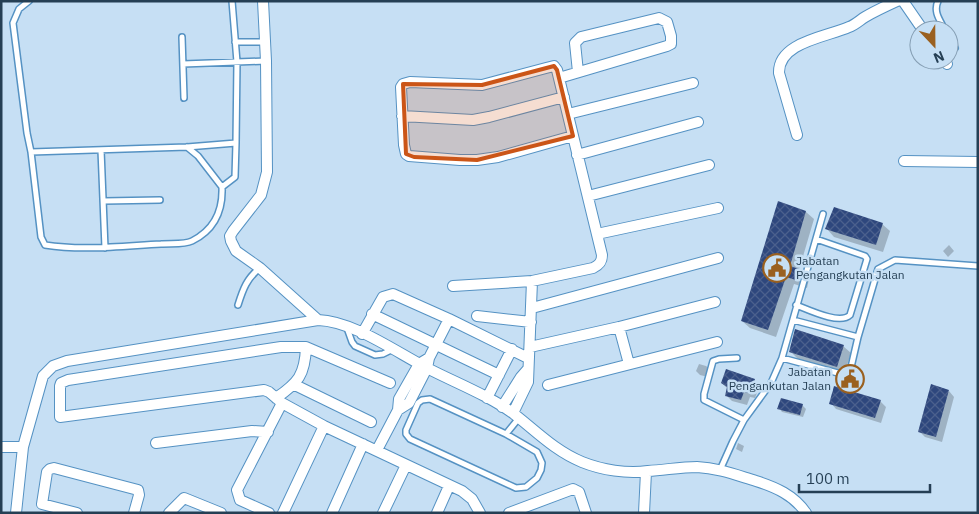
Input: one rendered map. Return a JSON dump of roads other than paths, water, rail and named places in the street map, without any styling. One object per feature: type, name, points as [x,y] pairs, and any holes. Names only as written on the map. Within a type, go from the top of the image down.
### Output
[{"type":"street","points":[[263,1],[266,61],[267,172],[261,195],[230,236],[236,251],[260,268],[318,320]]},
{"type":"street","points":[[798,135],[779,73],[779,65],[782,59],[795,48],[850,27],[865,16],[897,1]]},
{"type":"street","points":[[903,1],[916,20]]},
{"type":"street","points":[[559,78],[667,46],[670,44],[671,36],[667,22],[659,18],[581,37],[575,43],[578,72]]},
{"type":"street","points":[[453,286],[532,281],[597,266],[602,260],[564,97],[557,70],[554,66],[482,84],[410,82],[403,84],[401,87],[404,149],[409,156],[460,160],[491,158],[573,136]]},
{"type":"street","points":[[568,114],[693,83]]},
{"type":"street","points":[[402,116],[473,120],[490,118],[564,97]]},
{"type":"street","points":[[578,155],[698,122]]},
{"type":"street","points":[[904,161],[978,162]]},
{"type":"street","points":[[588,196],[709,165]]},
{"type":"street","points":[[597,234],[718,208]]},
{"type":"street","points":[[532,308],[718,258]]},
{"type":"street","points":[[516,416],[528,382],[532,281]]},
{"type":"street","points":[[362,334],[383,296],[393,294],[512,350],[529,352],[715,302]]},
{"type":"street","points":[[372,314],[499,375]]},
{"type":"street","points":[[477,316],[531,322]]},
{"type":"street","points":[[377,450],[398,410],[398,399],[425,363],[449,319]]},
{"type":"street","points":[[16,513],[23,447],[43,376],[53,366],[58,363],[318,320],[337,323],[347,327],[425,363],[502,407],[560,451],[580,461],[596,467],[646,472],[685,467],[720,470],[775,487],[793,499],[806,513]]},
{"type":"street","points":[[619,327],[629,364]]},
{"type":"street","points":[[548,385],[717,342]]},
{"type":"street","points":[[390,384],[306,347],[282,347],[68,380],[61,383],[60,386],[60,417],[257,390],[269,392],[279,401],[324,426],[462,491],[472,499],[480,513]]},
{"type":"street","points":[[269,513],[240,500],[237,490],[268,432],[279,401],[299,379],[304,367],[306,347]]},
{"type":"street","points":[[487,398],[512,350]]},
{"type":"street","points":[[502,407],[520,377],[528,369]]},
{"type":"street","points":[[295,385],[372,422]]},
{"type":"street","points":[[283,513],[324,426]]},
{"type":"street","points":[[156,443],[252,431],[268,432]]},
{"type":"street","points":[[332,513],[363,444]]},
{"type":"street","points":[[1,447],[23,447]]},
{"type":"street","points":[[383,513],[406,465]]},
{"type":"street","points":[[77,513],[60,511],[42,504],[47,472],[54,468],[138,490],[139,495],[134,513]]},
{"type":"street","points":[[644,513],[646,472]]},
{"type":"street","points":[[438,513],[449,486]]},
{"type":"street","points":[[509,513],[573,489],[579,492],[586,513]]},
{"type":"street","points":[[169,513],[184,498],[221,513]]},
{"type":"lane","points":[[222,187],[235,176],[236,62],[232,1]]},
{"type":"lane","points":[[938,1],[935,7],[940,20]]},
{"type":"lane","points":[[27,2],[19,9],[13,23],[31,152],[40,238],[45,244],[105,248],[190,242],[205,232],[219,215],[222,187],[198,156],[188,147]]},
{"type":"lane","points":[[182,38],[184,98]]},
{"type":"lane","points":[[235,42],[265,42]]},
{"type":"lane","points":[[183,64],[266,61]]},
{"type":"lane","points":[[31,152],[188,147],[236,143]]},
{"type":"lane","points":[[101,150],[105,248]]},
{"type":"lane","points":[[104,201],[160,200]]},
{"type":"lane","points":[[720,470],[744,420],[771,383],[782,358],[823,214]]},
{"type":"lane","points":[[796,305],[838,319],[847,318],[850,315],[867,259],[865,256],[816,239]]},
{"type":"lane","points":[[782,358],[849,376],[858,337],[878,269],[895,260],[978,266]]},
{"type":"lane","points":[[238,304],[246,283],[252,274],[260,268]]},
{"type":"lane","points":[[793,320],[858,337]]},
{"type":"lane","points":[[347,327],[355,346],[375,355],[394,349]]},
{"type":"lane","points":[[737,358],[713,361],[704,400],[744,420]]},
{"type":"lane","points":[[430,399],[506,434],[537,452],[540,457],[541,470],[538,478],[526,487],[516,488],[410,439],[406,434],[406,430],[418,404],[422,400],[430,399]]},
{"type":"lane","points":[[506,434],[516,416]]},
{"type":"place","name":"Jabatan Pengangkutan Jalan","points":[[777,268]]},
{"type":"place","name":"Jabatan Pengankutan Jalan","points":[[850,379]]}]
